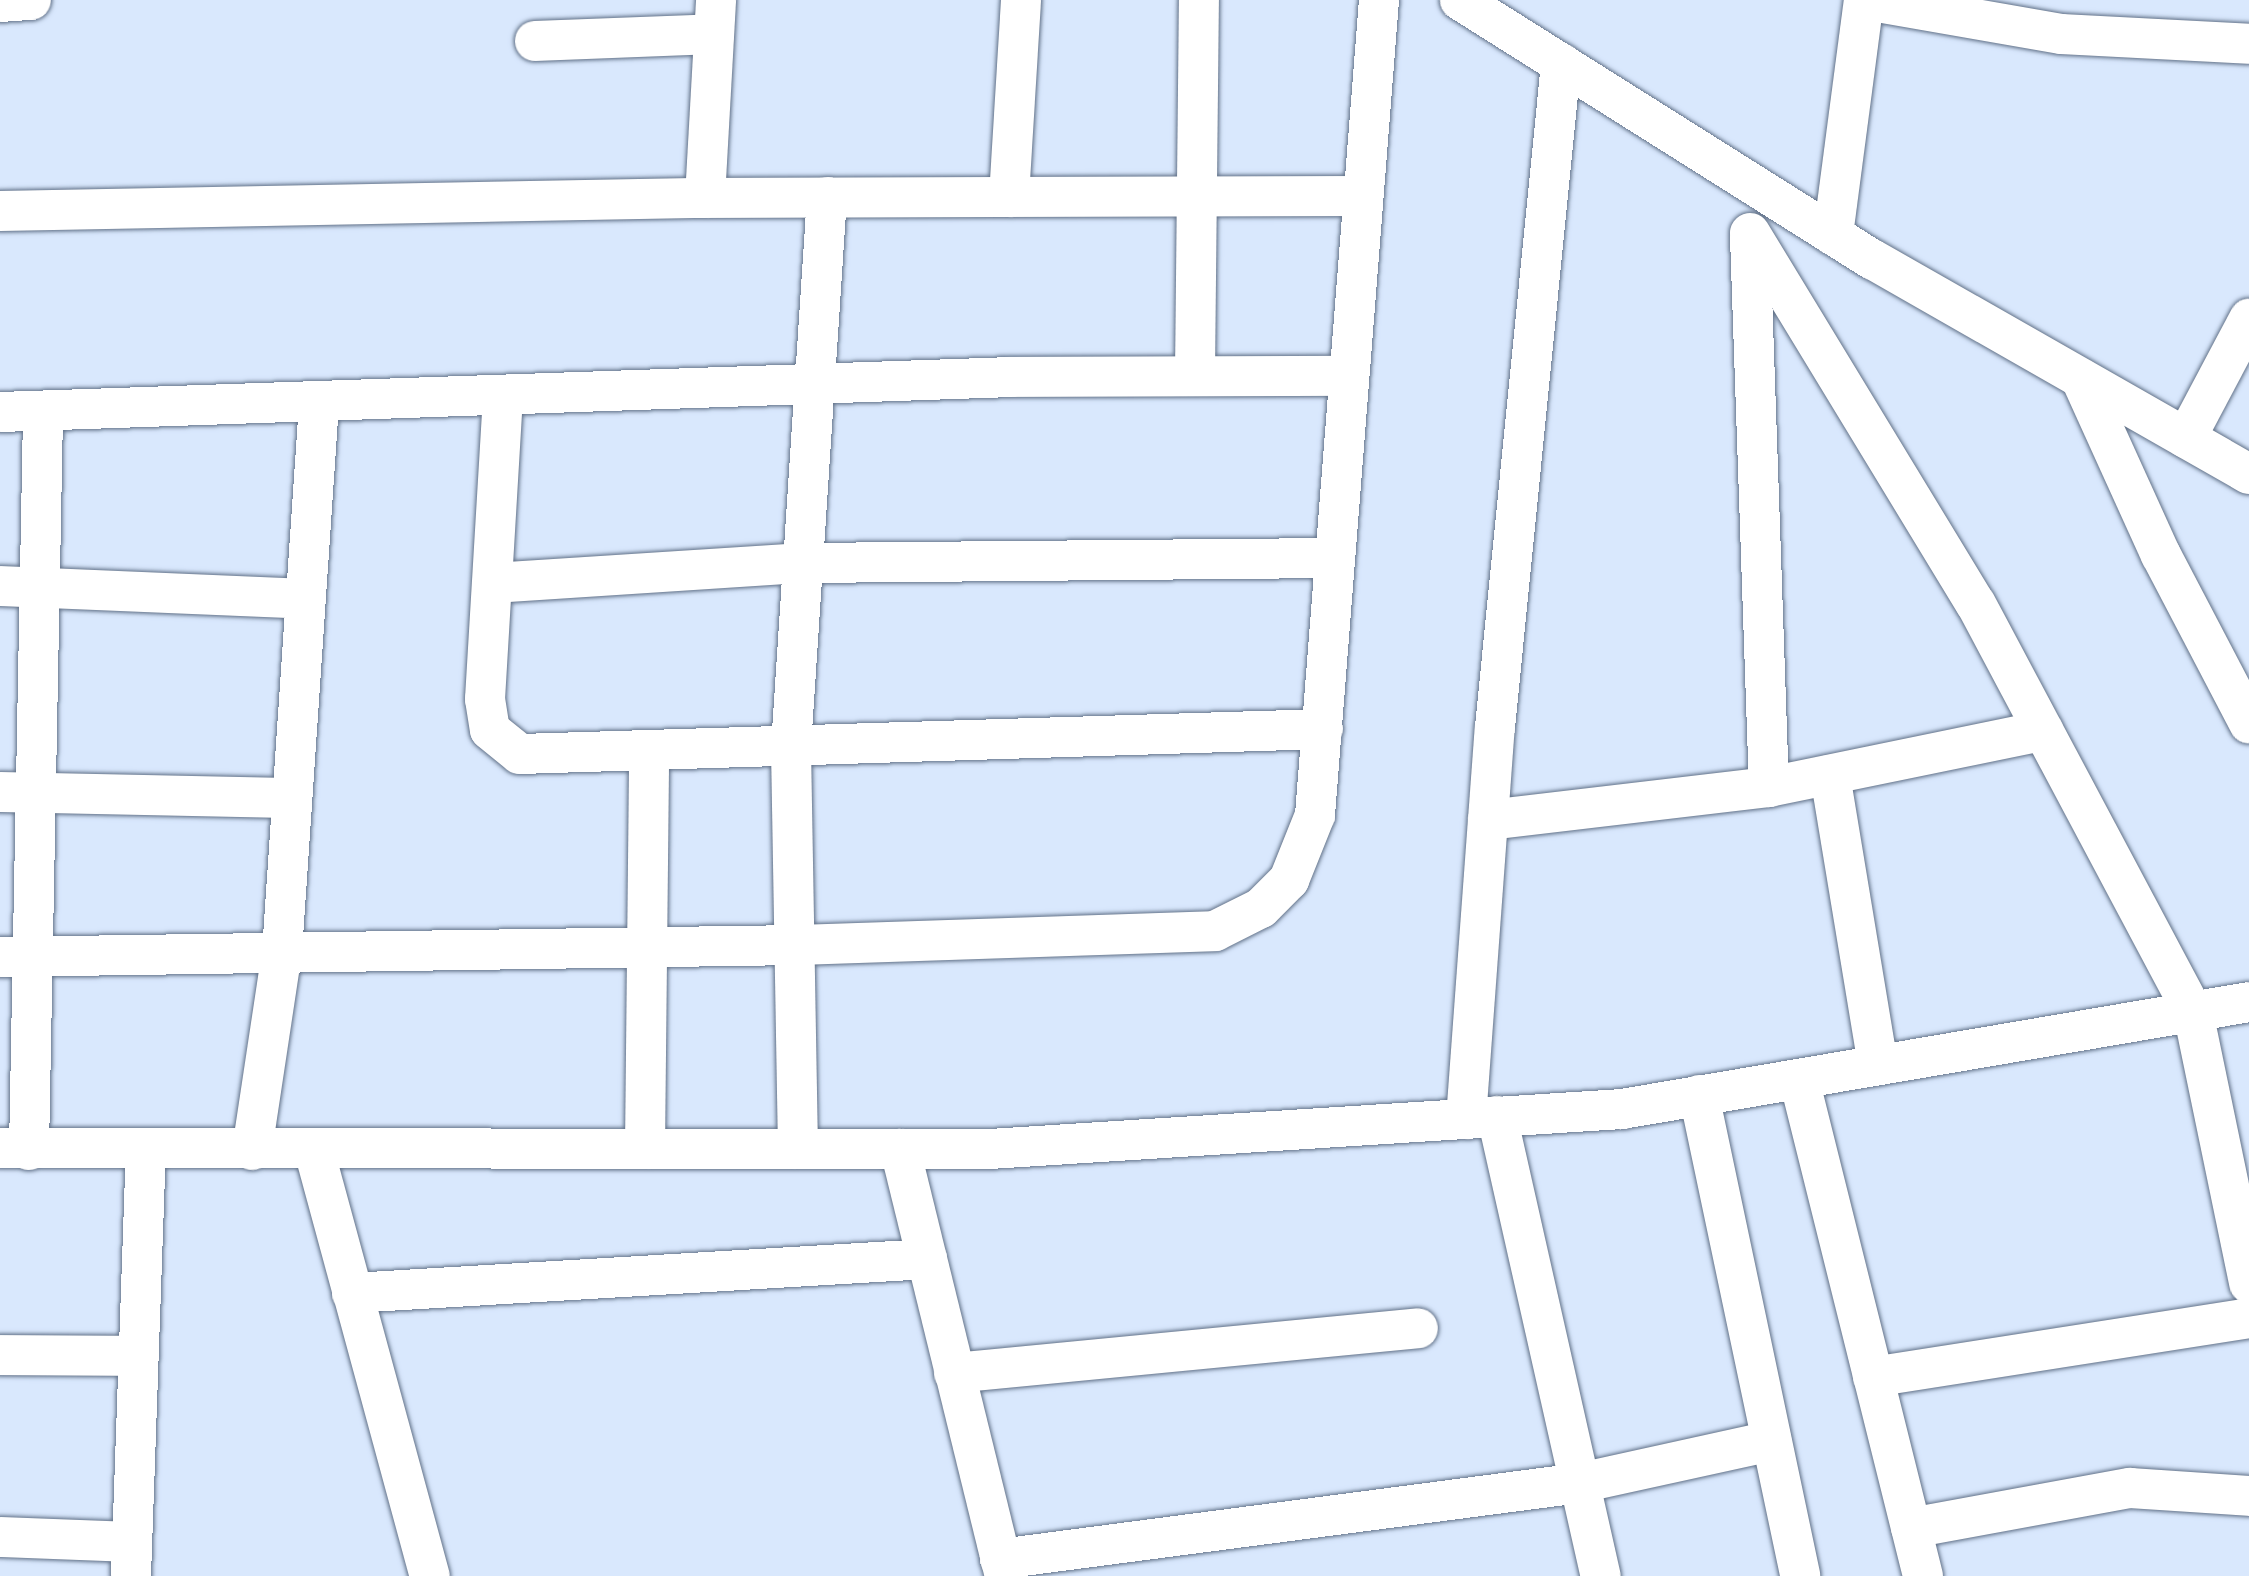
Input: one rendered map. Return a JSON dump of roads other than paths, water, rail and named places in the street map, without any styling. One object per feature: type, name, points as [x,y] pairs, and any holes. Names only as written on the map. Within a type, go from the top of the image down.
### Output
[{"type":"street","points":[[1008,196],[1021,0]]},
{"type":"street","points":[[1195,374],[1193,196],[1199,0]]},
{"type":"street","points":[[16,957],[794,945],[1215,931],[1260,908],[1289,880],[1315,815],[1360,196],[1379,0]]},
{"type":"street","points":[[1460,0],[1833,235],[2249,474]]},
{"type":"street","points":[[1833,235],[1865,0],[2061,34],[2249,44]]},
{"type":"street","points":[[535,40],[715,17],[705,198]]},
{"type":"street","points":[[1561,63],[1488,820],[1481,1118],[1580,1484],[1600,1576]]},
{"type":"street","points":[[1748,182],[1768,787]]},
{"type":"street","points":[[0,211],[705,198],[1360,196]]},
{"type":"street","points":[[798,1149],[790,747],[827,197]]},
{"type":"street","points":[[1750,233],[1824,346],[2044,731],[2193,1012],[2242,1227],[2249,1283]]},
{"type":"street","points":[[2186,438],[2249,319]]},
{"type":"street","points":[[0,412],[815,384],[1195,374],[1346,376]]},
{"type":"street","points":[[2082,379],[2161,554],[2249,723]]},
{"type":"street","points":[[502,396],[485,700],[490,730],[502,745],[520,754],[560,757],[1323,728]]},
{"type":"street","points":[[252,1150],[282,952],[319,402]]},
{"type":"street","points":[[43,412],[40,586],[18,792],[15,1149],[900,1149],[1622,1109],[2249,1002]]},
{"type":"street","points":[[493,583],[803,564],[1334,558]]},
{"type":"street","points":[[0,586],[306,598]]},
{"type":"street","points":[[1488,820],[1768,787],[2044,731]]},
{"type":"street","points":[[646,1149],[644,948],[648,753]]},
{"type":"street","points":[[1830,774],[1878,1065]]},
{"type":"street","points":[[18,792],[292,798]]},
{"type":"street","points":[[1799,1079],[1923,1576]]},
{"type":"street","points":[[1699,1096],[1800,1576]]},
{"type":"street","points":[[900,1149],[1003,1567],[1580,1484],[1771,1441]]},
{"type":"street","points":[[0,1537],[131,1559],[146,1150]]},
{"type":"street","points":[[314,1150],[430,1576]]},
{"type":"street","points":[[352,1293],[927,1260]]},
{"type":"street","points":[[1874,1377],[2249,1318]]},
{"type":"street","points":[[954,1373],[1418,1328]]},
{"type":"street","points":[[0,1354],[138,1356]]},
{"type":"street","points":[[1911,1528],[2130,1488],[2249,1496]]}]
